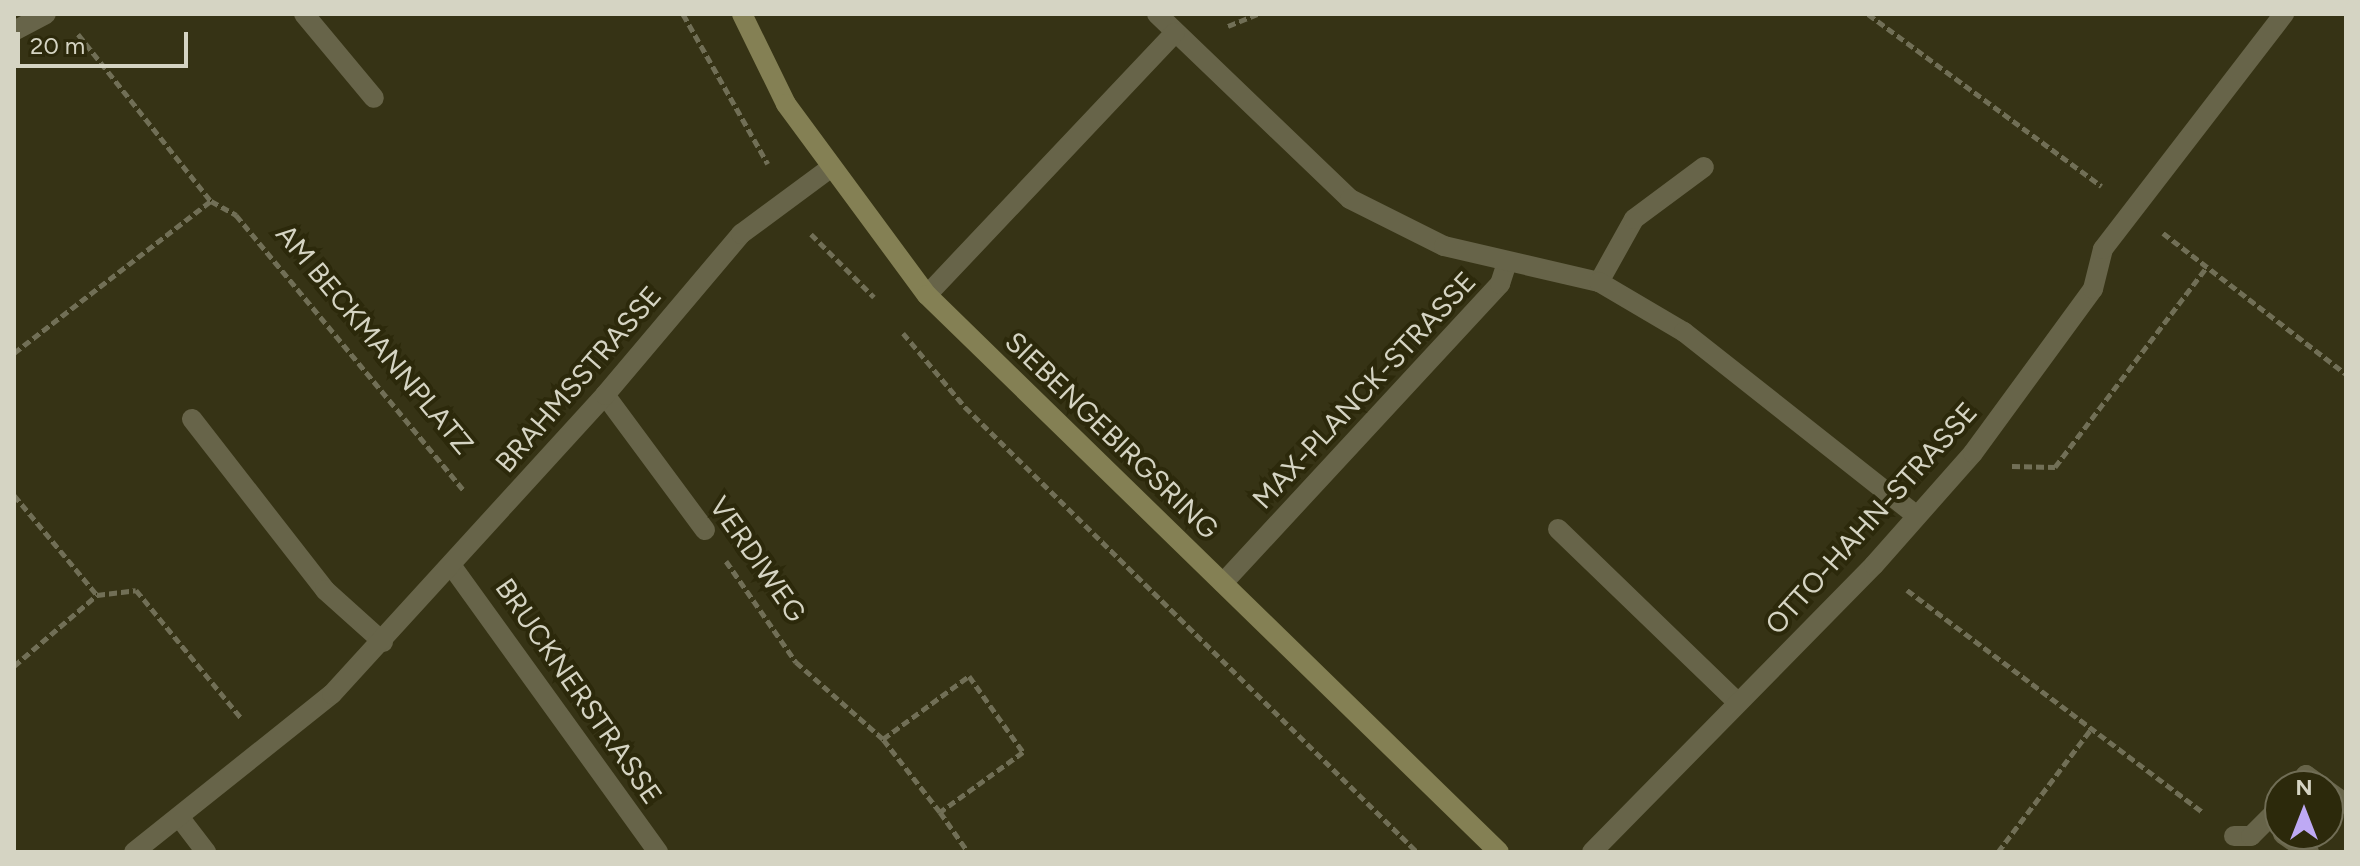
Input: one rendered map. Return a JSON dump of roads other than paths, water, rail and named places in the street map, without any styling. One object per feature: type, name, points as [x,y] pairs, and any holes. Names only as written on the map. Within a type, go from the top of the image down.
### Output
[{"type":"street","points":[[14,31],[46,14]]},
{"type":"street","points":[[304,14],[374,98]]},
{"type":"street","name":"SIEBENGEBIRGSRING","points":[[742,14],[786,104],[829,169],[927,295],[1499,852]]},
{"type":"street","name":"MAX-PLANCK-STRASSE","points":[[1157,14],[1350,199],[1395,226],[1506,265],[1599,282],[1684,332],[1916,515]]},
{"type":"street","name":"OTTO-HAHN-STRASSE","points":[[1592,852],[1874,565],[1973,453],[2093,289],[2103,249],[2284,14]]},
{"type":"street","points":[[927,295],[1175,33]]},
{"type":"street","points":[[1599,282],[1634,219],[1704,167]]},
{"type":"street","name":"BRAHMSSTRASSE","points":[[134,852],[267,750],[383,642],[605,395],[741,234],[829,169]]},
{"type":"street","name":"MAX-PLANCK-STRASSE","points":[[1223,583],[1500,284],[1506,265]]},
{"type":"street","name":"VERDIWEG","points":[[605,395],[705,530]]},
{"type":"street","points":[[192,419],[325,590],[383,642]]},
{"type":"street","points":[[1558,529],[1738,703]]},
{"type":"street","name":"BRUCKNERSTRASSE","points":[[451,565],[658,852]]},
{"type":"street","points":[[180,818],[206,852]]},
{"type":"street","points":[[2234,836],[2251,836],[2264,830]]}]
